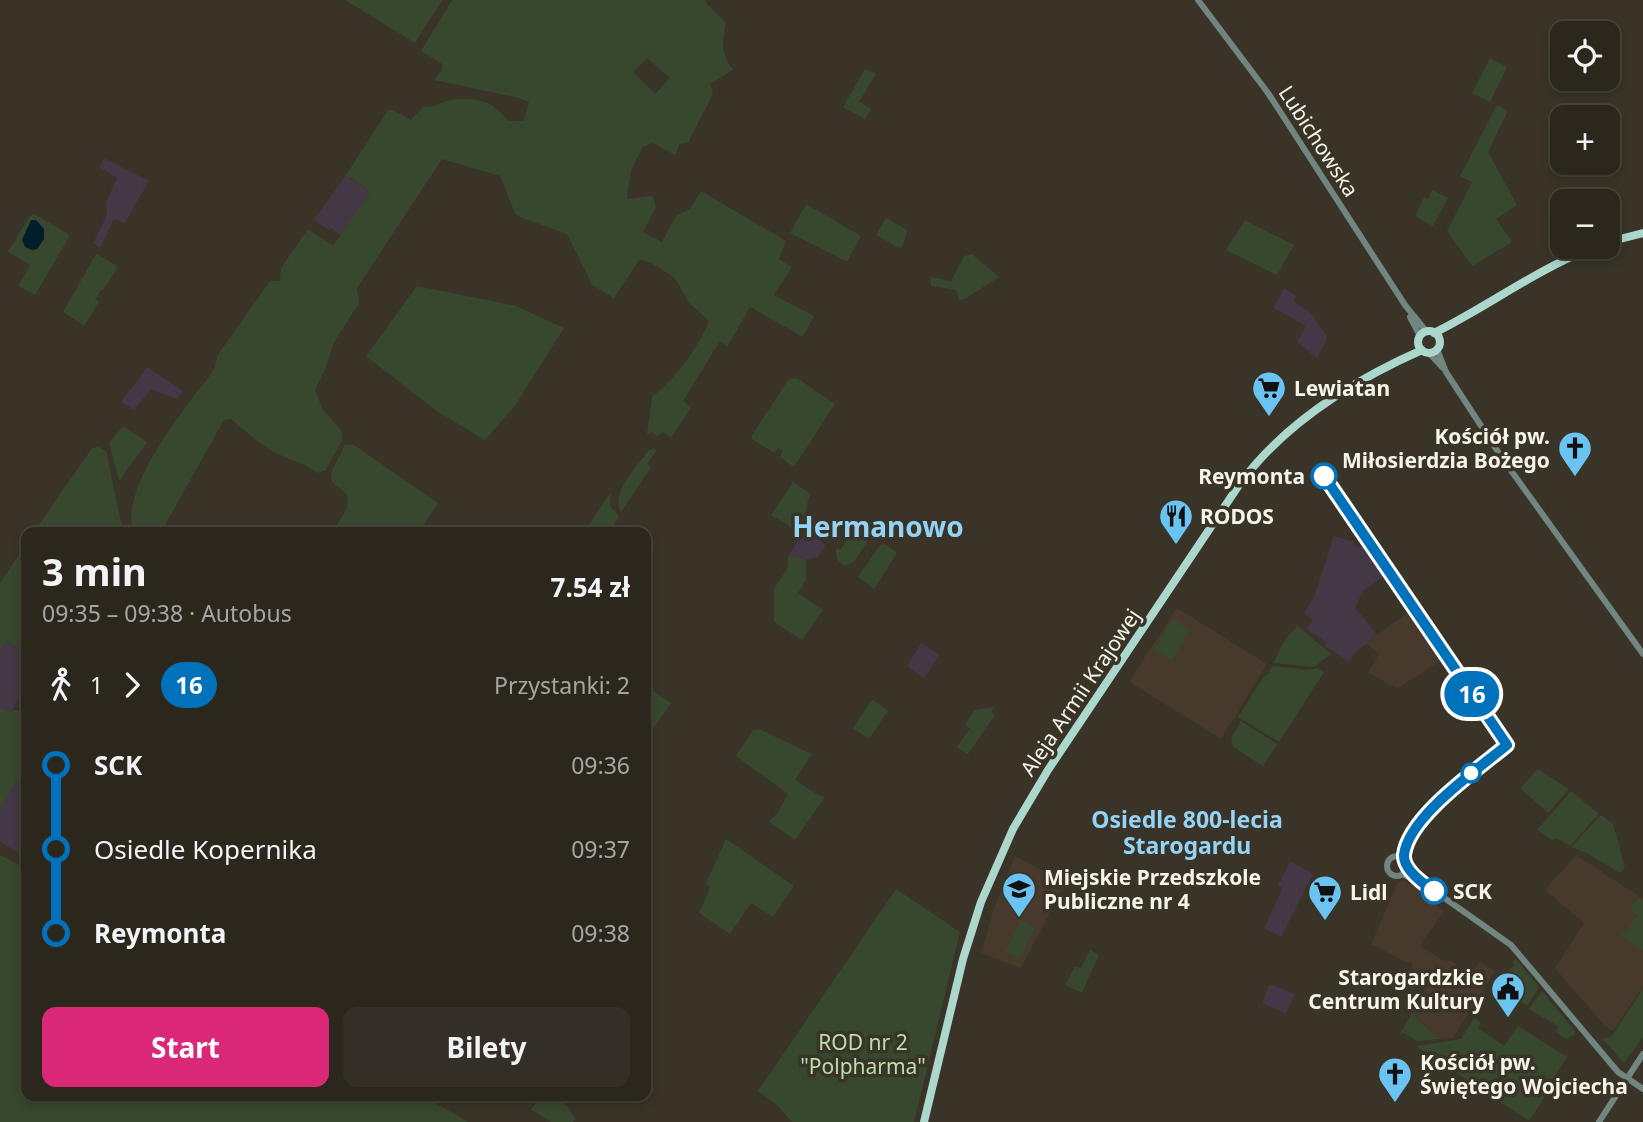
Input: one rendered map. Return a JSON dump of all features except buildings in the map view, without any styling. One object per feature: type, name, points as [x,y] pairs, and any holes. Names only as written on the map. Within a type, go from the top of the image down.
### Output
[{"type":"main road","points":[[1620,239],[1643,233]]},
{"type":"main road","name":"Aleja Armii Krajowej","points":[[924,1122],[963,959],[981,902],[1002,852],[1026,805],[1251,468],[1301,420],[1544,270],[1568,259]]},
{"type":"street","name":"Lubichowska","points":[[1198,0],[1268,93],[1502,458],[1643,654]]},
{"type":"street","points":[[1404,871],[1511,946],[1616,1069],[1643,1089]]},
{"type":"street","points":[[1598,1122],[1643,1054]]},
{"type":"shaded area","points":[[104,158],[149,181],[125,223],[114,219],[100,248],[93,243],[107,215],[106,202],[117,178],[99,167]]},
{"type":"shaded area","points":[[349,177],[370,192],[341,235],[314,220],[344,178]]},
{"type":"shaded area","points":[[1284,288],[1296,296],[1294,301],[1312,314],[1326,335],[1327,339],[1317,358],[1297,342],[1306,326],[1274,308]]},
{"type":"shaded area","points":[[147,367],[183,391],[177,399],[151,389],[134,410],[121,402]]},
{"type":"shaded area","points":[[806,513],[824,524],[815,537],[826,545],[818,557],[805,560],[798,556],[788,557],[805,528]]},
{"type":"shaded area","points":[[1334,536],[1354,542],[1353,545],[1363,548],[1383,577],[1364,590],[1355,607],[1377,635],[1355,653],[1349,662],[1306,629],[1313,620],[1304,614],[1314,597]]},
{"type":"shaded area","points":[[1177,608],[1267,664],[1221,739],[1131,683],[1131,678]]},
{"type":"shaded area","points":[[1407,613],[1440,661],[1397,689],[1368,672],[1379,654],[1366,643]]},
{"type":"shaded area","points":[[0,637],[21,650],[21,695],[11,713],[0,707]]},
{"type":"shaded area","points":[[921,643],[940,655],[924,678],[907,666]]},
{"type":"shaded area","points":[[21,773],[21,854],[0,842],[0,809]]},
{"type":"shaded area","points":[[1576,855],[1643,899],[1643,986],[1613,1031],[1605,1026],[1555,968],[1584,923],[1545,890]]},
{"type":"shaded area","name":"Miejskie Przedszkole Publiczne nr 4","points":[[1015,856],[1066,882],[1021,968],[981,953],[994,908]]},
{"type":"shaded area","points":[[1290,861],[1313,874],[1281,937],[1264,928],[1283,888],[1278,886]]},
{"type":"shaded area","points":[[1404,881],[1423,892],[1425,898],[1444,911],[1420,946],[1447,963],[1450,960],[1471,974],[1480,962],[1495,971],[1453,1038],[1439,1039],[1412,1013],[1427,983],[1414,974],[1412,962],[1408,963],[1371,944],[1398,882]]},
{"type":"shaded area","points":[[1269,986],[1295,994],[1286,1014],[1262,1003]]},
{"type":"green space","points":[[345,0],[442,0],[415,43]]},
{"type":"green space","points":[[452,0],[706,0],[726,23],[723,48],[733,70],[710,84],[713,94],[688,143],[680,144],[675,155],[653,143],[643,147],[631,170],[627,199],[653,196],[656,207],[643,232],[662,242],[676,216],[690,209],[701,191],[786,241],[779,259],[792,267],[774,295],[814,316],[803,337],[750,307],[728,346],[720,341],[683,401],[691,408],[671,438],[663,432],[657,436],[652,432],[647,434],[652,397],[685,363],[709,321],[689,303],[675,278],[640,259],[614,298],[592,285],[567,234],[515,213],[500,176],[442,159],[357,288],[359,303],[333,344],[315,390],[323,410],[341,430],[343,439],[326,470],[317,473],[278,454],[261,444],[231,419],[224,420],[164,527],[132,527],[134,499],[150,462],[212,373],[217,356],[270,281],[280,281],[281,268],[308,229],[333,246],[370,192],[350,177],[344,178],[388,110],[411,120],[423,107],[454,99],[472,99],[491,104],[509,121],[524,121],[529,102],[434,80],[442,70],[442,64],[421,51]],"holes":[[[647,58],[670,78],[655,94],[633,72]]]},
{"type":"green space","points":[[1490,58],[1507,67],[1490,102],[1472,93]]},
{"type":"green space","points":[[865,69],[876,74],[859,102],[871,109],[865,119],[843,107]]},
{"type":"green space","points":[[1497,105],[1508,111],[1488,152],[1517,205],[1496,219],[1512,242],[1472,266],[1447,231],[1472,182],[1460,176]]},
{"type":"green space","points":[[1432,190],[1448,198],[1433,226],[1415,216],[1424,197],[1428,199]]},
{"type":"green space","points":[[806,204],[861,236],[847,262],[790,233]]},
{"type":"green space","points":[[34,214],[69,237],[35,295],[18,286],[30,265],[8,252],[30,216]]},
{"type":"green space","points":[[886,218],[908,230],[901,249],[876,235]]},
{"type":"green space","points":[[1245,220],[1294,245],[1277,275],[1226,250]]},
{"type":"green space","points":[[96,254],[116,265],[117,269],[95,299],[99,302],[84,326],[63,312]]},
{"type":"green space","points":[[972,254],[999,277],[965,299],[959,300],[956,290],[931,286],[930,277],[951,281],[964,256]]},
{"type":"green space","points":[[417,286],[516,306],[564,328],[514,407],[485,440],[438,412],[366,356]]},
{"type":"green space","points":[[797,378],[835,404],[794,467],[780,457],[783,451],[778,448],[774,453],[752,439],[752,435],[789,379]]},
{"type":"green space","points":[[123,426],[147,442],[119,481],[109,443]]},
{"type":"green space","points":[[345,445],[354,445],[438,503],[422,527],[336,527],[347,508],[348,495],[332,482],[331,473]]},
{"type":"green space","points":[[98,447],[106,451],[122,527],[37,527],[92,448]]},
{"type":"green space","points":[[653,448],[657,450],[647,464],[651,467],[621,512],[619,496],[622,488],[648,451]]},
{"type":"green space","points":[[793,482],[811,494],[801,534],[771,515]]},
{"type":"green space","points":[[611,492],[610,506],[619,516],[612,527],[587,527]]},
{"type":"green space","points":[[851,527],[868,538],[868,541],[854,562],[844,566],[838,560],[836,550],[837,547],[840,550],[846,542],[844,537],[847,541],[852,533]]},
{"type":"green space","points":[[885,544],[897,553],[874,589],[858,577],[880,545]]},
{"type":"green space","points":[[21,552],[21,650],[7,641],[0,651],[0,583]]},
{"type":"green space","points":[[798,556],[806,561],[806,580],[798,593],[823,610],[802,640],[774,622],[774,589],[788,567],[788,557]]},
{"type":"green space","points":[[1173,619],[1190,630],[1172,660],[1154,650]]},
{"type":"green space","points":[[1298,626],[1331,654],[1314,667],[1274,663],[1283,643]]},
{"type":"green space","points":[[1273,666],[1307,670],[1318,668],[1324,672],[1279,742],[1238,717]]},
{"type":"green space","points":[[651,692],[671,703],[651,732]]},
{"type":"green space","points":[[872,699],[888,711],[869,739],[853,728]]},
{"type":"green space","points":[[0,707],[11,713],[13,710],[21,711],[21,773],[0,809]]},
{"type":"green space","points":[[995,707],[991,712],[995,715],[968,754],[957,747],[970,728],[965,725],[974,710]]},
{"type":"green space","points":[[1241,721],[1277,744],[1263,766],[1233,747],[1231,738]]},
{"type":"green space","points":[[759,729],[812,754],[795,780],[825,797],[795,840],[769,822],[777,814],[788,794],[736,756],[753,730]]},
{"type":"green space","points":[[1538,769],[1569,789],[1548,813],[1520,788]]},
{"type":"green space","points":[[1571,791],[1599,814],[1570,846],[1557,838],[1552,840],[1537,830]]},
{"type":"green space","points":[[1601,815],[1613,824],[1625,867],[1620,873],[1587,853],[1571,847]]},
{"type":"green space","points":[[726,839],[794,886],[773,917],[751,903],[730,934],[699,913],[710,888],[706,883]]},
{"type":"green space","points":[[0,855],[21,866],[21,1101],[432,1101],[468,1122],[0,1122]]},
{"type":"green space","name":"ROD nr 2 \"Polpharma\"","points":[[896,889],[960,932],[914,1122],[792,1122],[779,1107],[758,1091]]},
{"type":"green space","points":[[1638,898],[1643,902],[1643,951],[1620,936],[1637,916],[1630,910]]},
{"type":"green space","points":[[1021,921],[1035,928],[1020,959],[1005,951]]},
{"type":"green space","points":[[1090,950],[1099,955],[1082,993],[1065,985],[1075,966],[1081,968]]},
{"type":"green space","points":[[1516,959],[1539,987],[1527,1006],[1504,990],[1502,974],[1504,971],[1507,973]]},
{"type":"green space","points":[[1643,989],[1643,1037],[1624,1063],[1603,1039],[1612,1036]]},
{"type":"green space","points":[[1542,991],[1575,1034],[1566,1039],[1556,1032],[1558,1026],[1529,1009]]},
{"type":"green space","points":[[1412,1013],[1439,1039],[1417,1041],[1404,1033],[1400,1034]]},
{"type":"green space","points":[[1474,1018],[1481,1023],[1478,1028],[1504,1046],[1518,1026],[1567,1057],[1529,1121],[1416,1046],[1461,1039]]},
{"type":"green space","points":[[537,1101],[566,1101],[564,1104],[575,1119],[573,1122],[552,1122],[531,1110]]},
{"type":"water","points":[[31,220],[36,220],[44,229],[44,239],[37,249],[32,250],[25,247],[22,240]]},
{"type":"bus line","name":"16","points":[[1324,476],[1507,745],[1455,786],[1409,840],[1404,858],[1407,868],[1434,891]]},
{"type":"place","name":"Lewiatan","points":[[1269,418]]},
{"type":"place","name":"Reymonta","points":[[1324,476]]},
{"type":"place","name":"Kościół pw. Miłosierdzia Bożego","points":[[1575,478]]},
{"type":"place","name":"RODOS","points":[[1176,546]]},
{"type":"place","name":"SCK","points":[[1434,891]]},
{"type":"place","name":"Miejskie Przedszkole Publiczne nr 4","points":[[1019,919]]},
{"type":"place","name":"Lidl","points":[[1325,922]]},
{"type":"place","name":"Starogardzkie Centrum Kultury","points":[[1508,1019]]},
{"type":"place","name":"Kościół pw. Świętego Wojciecha","points":[[1395,1104]]},
{"type":"district","name":"Hermanowo","points":[[878,526]]},
{"type":"district","name":"Osiedle 800-lecia Starogardu","points":[[1187,832]]}]
